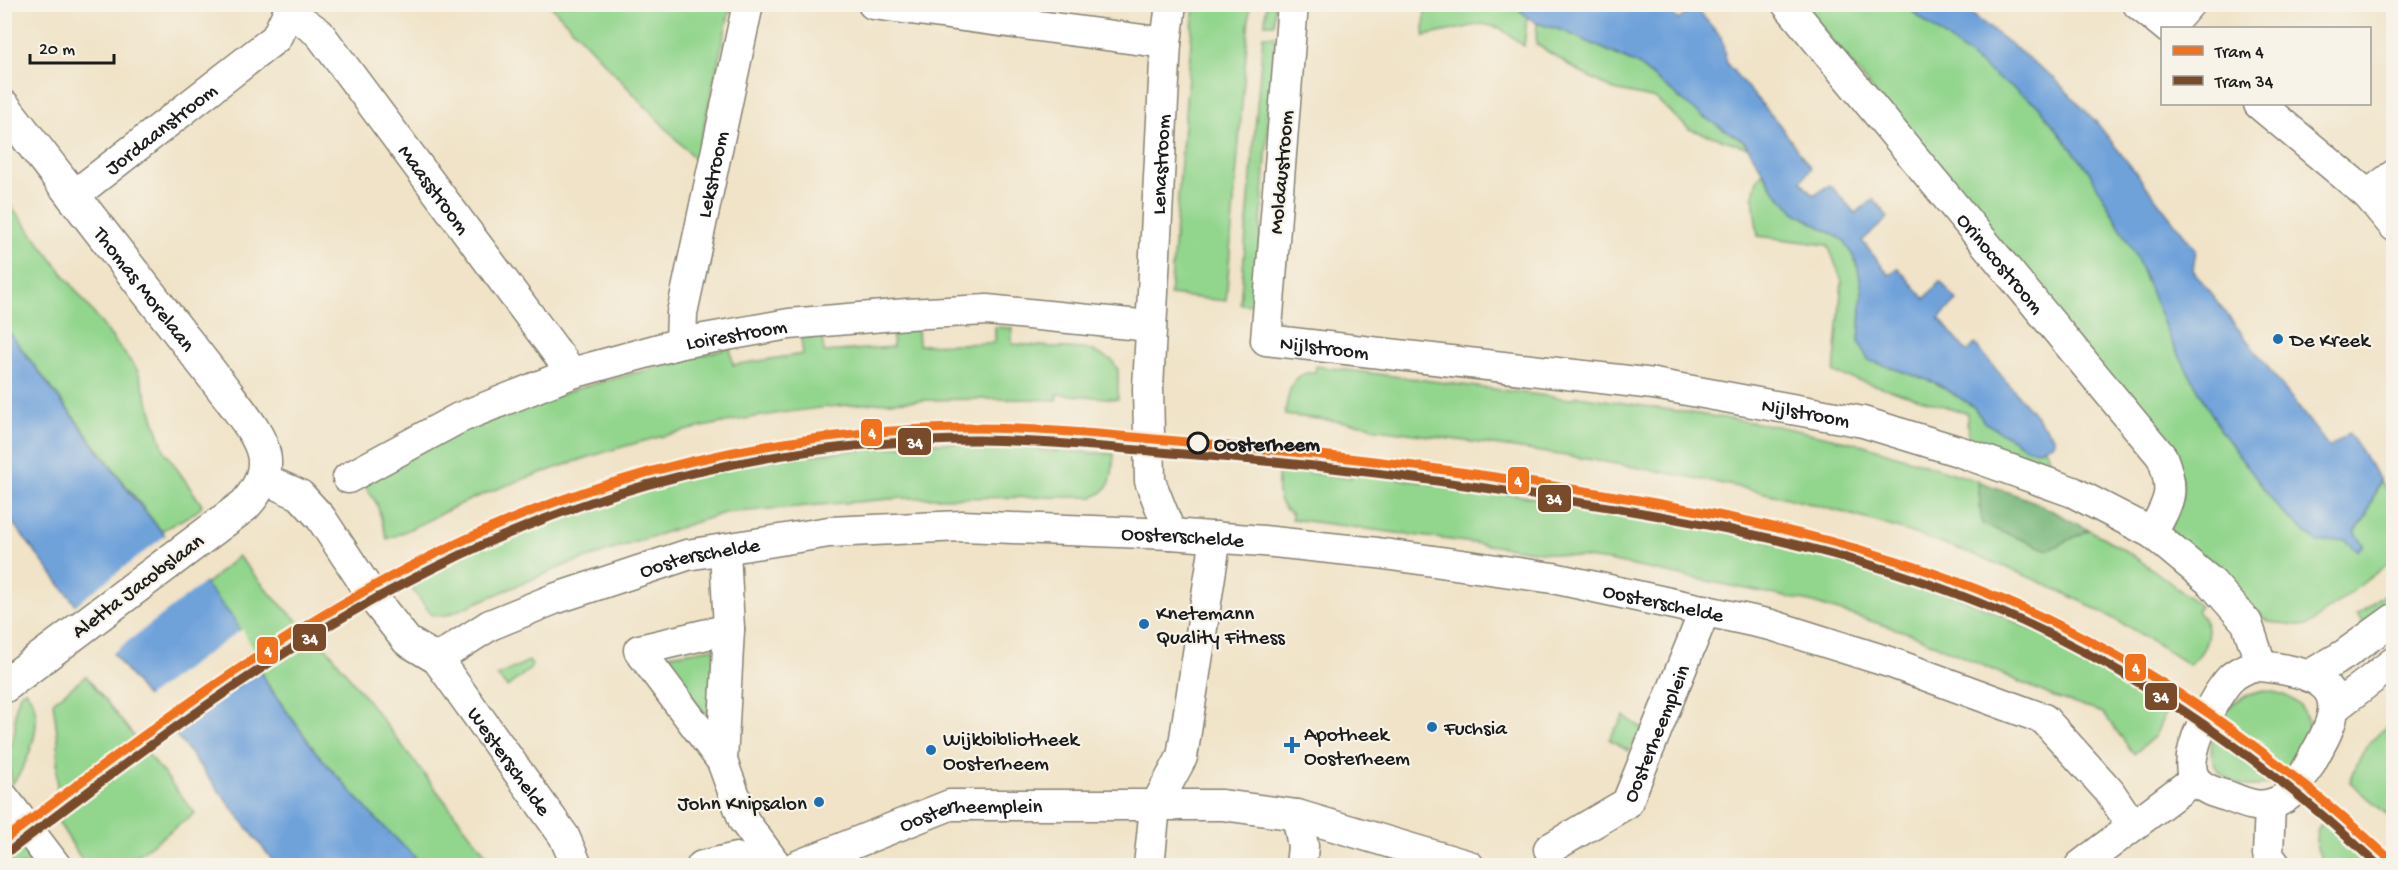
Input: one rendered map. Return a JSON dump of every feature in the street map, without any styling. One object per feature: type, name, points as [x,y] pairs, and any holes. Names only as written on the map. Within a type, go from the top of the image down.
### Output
[{"type":"street","name":"Lekstroom","points":[[681,344],[682,313],[748,4]]},
{"type":"street","points":[[873,4],[1166,43]]},
{"type":"street","name":"Lenastroom","points":[[1150,326],[1166,43],[1171,4]]},
{"type":"street","name":"Moldaustroom","points":[[1266,340],[1293,4]]},
{"type":"street","name":"Orinocostroom","points":[[1787,4],[2162,457],[2171,480],[2167,506],[2152,533]]},
{"type":"street","points":[[2138,4],[2167,27]]},
{"type":"street","points":[[2169,27],[2189,4]]},
{"type":"street","name":"Jordaanstroom","points":[[72,197],[276,38],[291,8]]},
{"type":"street","name":"Maasstroom","points":[[291,8],[319,33],[572,373]]},
{"type":"street","points":[[2260,105],[2368,195],[2394,226]]},
{"type":"street","name":"Thomas Morelaan","points":[[4,107],[262,442],[266,466],[264,478]]},
{"type":"street","points":[[2368,195],[2394,175]]},
{"type":"street","name":"Loirestroom","points":[[348,478],[459,418],[572,373],[681,344],[789,324],[987,310],[1150,326]]},
{"type":"street","points":[[1150,326],[1150,481],[1171,534]]},
{"type":"street","name":"Nijlstroom","points":[[1266,340],[1654,384],[1863,422],[1960,452],[2073,492],[2152,533],[2212,583],[2247,623],[2261,665]]},
{"type":"street","points":[[264,478],[300,495],[321,518],[376,603],[407,641],[437,659]]},
{"type":"street","name":"Aletta Jacobslaan","points":[[4,686],[245,505],[264,478]]},
{"type":"street","name":"Oosterschelde","points":[[437,659],[490,625],[554,599],[687,555],[829,532],[962,526],[1216,537],[1377,553],[1553,579],[1771,625],[1892,663],[2044,719],[2109,791],[2132,825]]},
{"type":"street","points":[[1149,866],[1155,807],[1182,758],[1216,537]]},
{"type":"street","points":[[722,760],[729,629],[726,550]]},
{"type":"street","name":"Oosterheemplein","points":[[1549,849],[1627,803],[1705,610]]},
{"type":"street","points":[[2308,676],[2344,655],[2394,619]]},
{"type":"street","points":[[729,629],[639,650],[722,760],[744,820],[777,866]]},
{"type":"street","name":"Westerschelde","points":[[437,659],[564,836],[577,866]]},
{"type":"street","points":[[2334,708],[2394,662]]},
{"type":"street","points":[[2261,665],[2308,676],[2325,685],[2333,700],[2334,718],[2295,791],[2270,805],[2253,805],[2213,792],[2195,779],[2190,757],[2194,744],[2225,686],[2241,671],[2261,665]]},
{"type":"street","points":[[2080,866],[2195,779]]},
{"type":"street","points":[[4,798],[56,866]]},
{"type":"street","name":"Oosterheemplein","points":[[797,866],[950,805],[1155,807],[1222,805],[1298,815],[1469,866]]},
{"type":"street","points":[[2266,862],[2270,805]]},
{"type":"street","points":[[1298,815],[1303,846],[1301,866]]},
{"type":"street","points":[[702,866],[736,858],[751,866]]},
{"type":"green space","points":[[550,5],[731,5],[696,161],[692,156]]},
{"type":"green space","points":[[1194,5],[1250,5],[1226,301],[1170,295]]},
{"type":"green space","points":[[1266,5],[1275,5],[1274,24],[1265,24]]},
{"type":"green space","points":[[1425,5],[1515,5],[1527,17],[1524,46],[1500,28],[1482,24],[1424,36]]},
{"type":"green space","points":[[1803,5],[1904,5],[1996,77],[2038,105],[2088,170],[2136,256],[2171,341],[2220,429],[2278,508],[2317,542],[2355,532],[2365,518],[2380,481],[2393,497],[2393,560],[2307,626],[2269,622],[2169,530],[2181,502],[2183,487],[2174,459]]},
{"type":"green space","points":[[1537,23],[1564,31],[1637,64],[1702,116],[1745,142],[1749,148],[1689,129],[1656,99],[1614,90],[1580,72],[1536,44]]},
{"type":"green space","points":[[1263,36],[1275,36],[1255,305],[1240,304]]},
{"type":"green space","points":[[1763,172],[1775,191],[1796,213],[1845,241],[1857,264],[1863,290],[1859,342],[1868,360],[1936,383],[1973,406],[1984,422],[2027,448],[2039,450],[2045,448],[2053,468],[1968,440],[1967,413],[1834,373],[1842,281],[1828,245],[1758,236],[1754,194],[1758,178]]},
{"type":"green space","points":[[5,198],[138,371],[164,450],[202,505],[196,512],[161,531],[5,327]]},
{"type":"green space","points":[[995,327],[1012,328],[1012,344],[1094,350],[1112,360],[1118,370],[1118,399],[1057,394],[1057,400],[996,399],[878,403],[820,408],[705,426],[589,457],[504,486],[387,539],[377,504],[363,483],[454,432],[579,388],[730,348],[733,365],[803,354],[801,338],[822,335],[824,352],[893,347],[892,330],[918,329],[919,345],[995,343]]},
{"type":"green space","points":[[1316,366],[1570,399],[1578,396],[1777,426],[1864,445],[1978,481],[1982,524],[2048,550],[2089,530],[2104,538],[2146,565],[2200,606],[2197,611],[2206,625],[2207,640],[2201,653],[2189,665],[2098,610],[2001,565],[1900,529],[1795,500],[1689,477],[1582,458],[1371,428],[1370,425],[1285,415],[1291,386],[1300,376],[1315,372]]},
{"type":"green space","points":[[931,443],[1040,445],[1040,450],[1114,454],[1111,480],[1105,490],[1093,497],[902,498],[724,513],[566,565],[445,616],[432,615],[404,579],[435,563],[524,528],[686,476],[786,457]]},
{"type":"green space","points":[[1279,469],[1351,478],[1352,473],[1575,504],[1648,516],[1795,547],[1957,596],[2093,658],[2170,702],[2155,736],[2134,754],[2103,713],[2054,697],[1909,633],[1810,602],[1609,561],[1292,519],[1292,514],[1279,500],[1277,489]]},
{"type":"green space","points":[[1978,481],[2035,502],[2089,530],[2049,550],[1982,524]]},
{"type":"green space","points":[[238,556],[275,599],[331,653],[494,865],[423,865],[372,815],[316,752],[269,686],[234,619],[204,586]]},
{"type":"green space","points":[[2393,588],[2393,607],[2367,628],[2357,615]]},
{"type":"green space","points":[[715,648],[710,711],[704,713],[666,662],[670,655]]},
{"type":"green space","points":[[529,661],[532,665],[530,669],[507,687],[497,676]]},
{"type":"green space","points":[[86,676],[195,813],[124,865],[85,865],[56,818],[58,739],[53,702]]},
{"type":"green space","points":[[25,690],[32,700],[35,712],[34,739],[24,765],[11,785],[9,750],[15,731],[15,711],[20,693]]},
{"type":"green space","points":[[2264,691],[2289,698],[2304,712],[2308,730],[2304,749],[2294,767],[2277,780],[2256,786],[2233,782],[2223,776],[2213,758],[2211,748],[2216,726],[2228,708],[2236,701]]},
{"type":"green space","points":[[1624,716],[1643,729],[1628,751],[1609,739]]},
{"type":"green space","points":[[2393,722],[2393,820],[2350,782],[2366,748]]},
{"type":"green space","points":[[2327,818],[2374,865],[2326,865],[2317,847],[2316,835]]},
{"type":"green space","points":[[4,839],[26,842],[42,865],[5,865]]},
{"type":"water","points":[[1515,5],[1665,5],[1678,20],[1695,7],[1721,37],[1727,64],[1779,124],[1811,168],[1801,181],[1813,195],[1830,185],[1855,213],[1874,199],[1888,218],[1862,241],[1889,275],[1898,268],[1925,299],[1940,281],[1957,301],[1939,318],[1967,352],[1975,344],[2054,438],[2054,443],[2039,450],[2027,448],[1984,422],[1973,406],[1936,383],[1868,360],[1859,342],[1862,290],[1857,264],[1845,241],[1796,213],[1775,191],[1745,142],[1702,116],[1637,64],[1564,31],[1537,23]]},
{"type":"water","points":[[1904,5],[1960,5],[2054,78],[2097,123],[2196,250],[2193,270],[2329,447],[2349,433],[2380,480],[2365,518],[2355,532],[2364,545],[2357,551],[2346,540],[2317,542],[2278,508],[2220,429],[2171,341],[2136,256],[2088,170],[2038,105],[1996,77]]},
{"type":"water","points":[[5,327],[134,498],[234,619],[269,687],[316,752],[372,815],[423,865],[276,865],[5,513]]},
{"type":"pier","points":[[167,534],[205,582],[110,655],[73,607]]},
{"type":"pier","points":[[242,629],[261,664],[167,730],[144,699]]},
{"type":"tram line","name":"4","points":[[4,840],[146,734],[291,635],[366,590],[443,550],[524,514],[652,471],[741,451],[877,432],[968,428],[1072,432],[1215,444],[1488,476],[1620,497],[1751,522],[1880,556],[2006,601],[2112,653],[2162,683],[2259,749],[2394,863]]},
{"type":"tram line","name":"34","points":[[11,850],[152,744],[295,647],[445,562],[525,527],[609,496],[745,462],[838,448],[978,440],[1075,445],[1252,460],[1452,483],[1688,521],[1818,550],[1882,568],[1945,589],[2006,614],[2107,664],[2156,693],[2203,724],[2293,791],[2379,866]]},
{"type":"place","name":"De Kreek","points":[[2278,339]]},
{"type":"place","name":"Oosterheem","points":[[1198,443]]},
{"type":"place","name":"Knetemann Quality Fitness","points":[[1144,624]]},
{"type":"place","name":"Fuchsia","points":[[1432,727]]},
{"type":"place","name":"Apotheek Oosterheem","points":[[1292,745]]},
{"type":"place","name":"Wijkbibliotheek Oosterheem","points":[[931,750]]},
{"type":"place","name":"John Knipsalon","points":[[819,802]]}]
